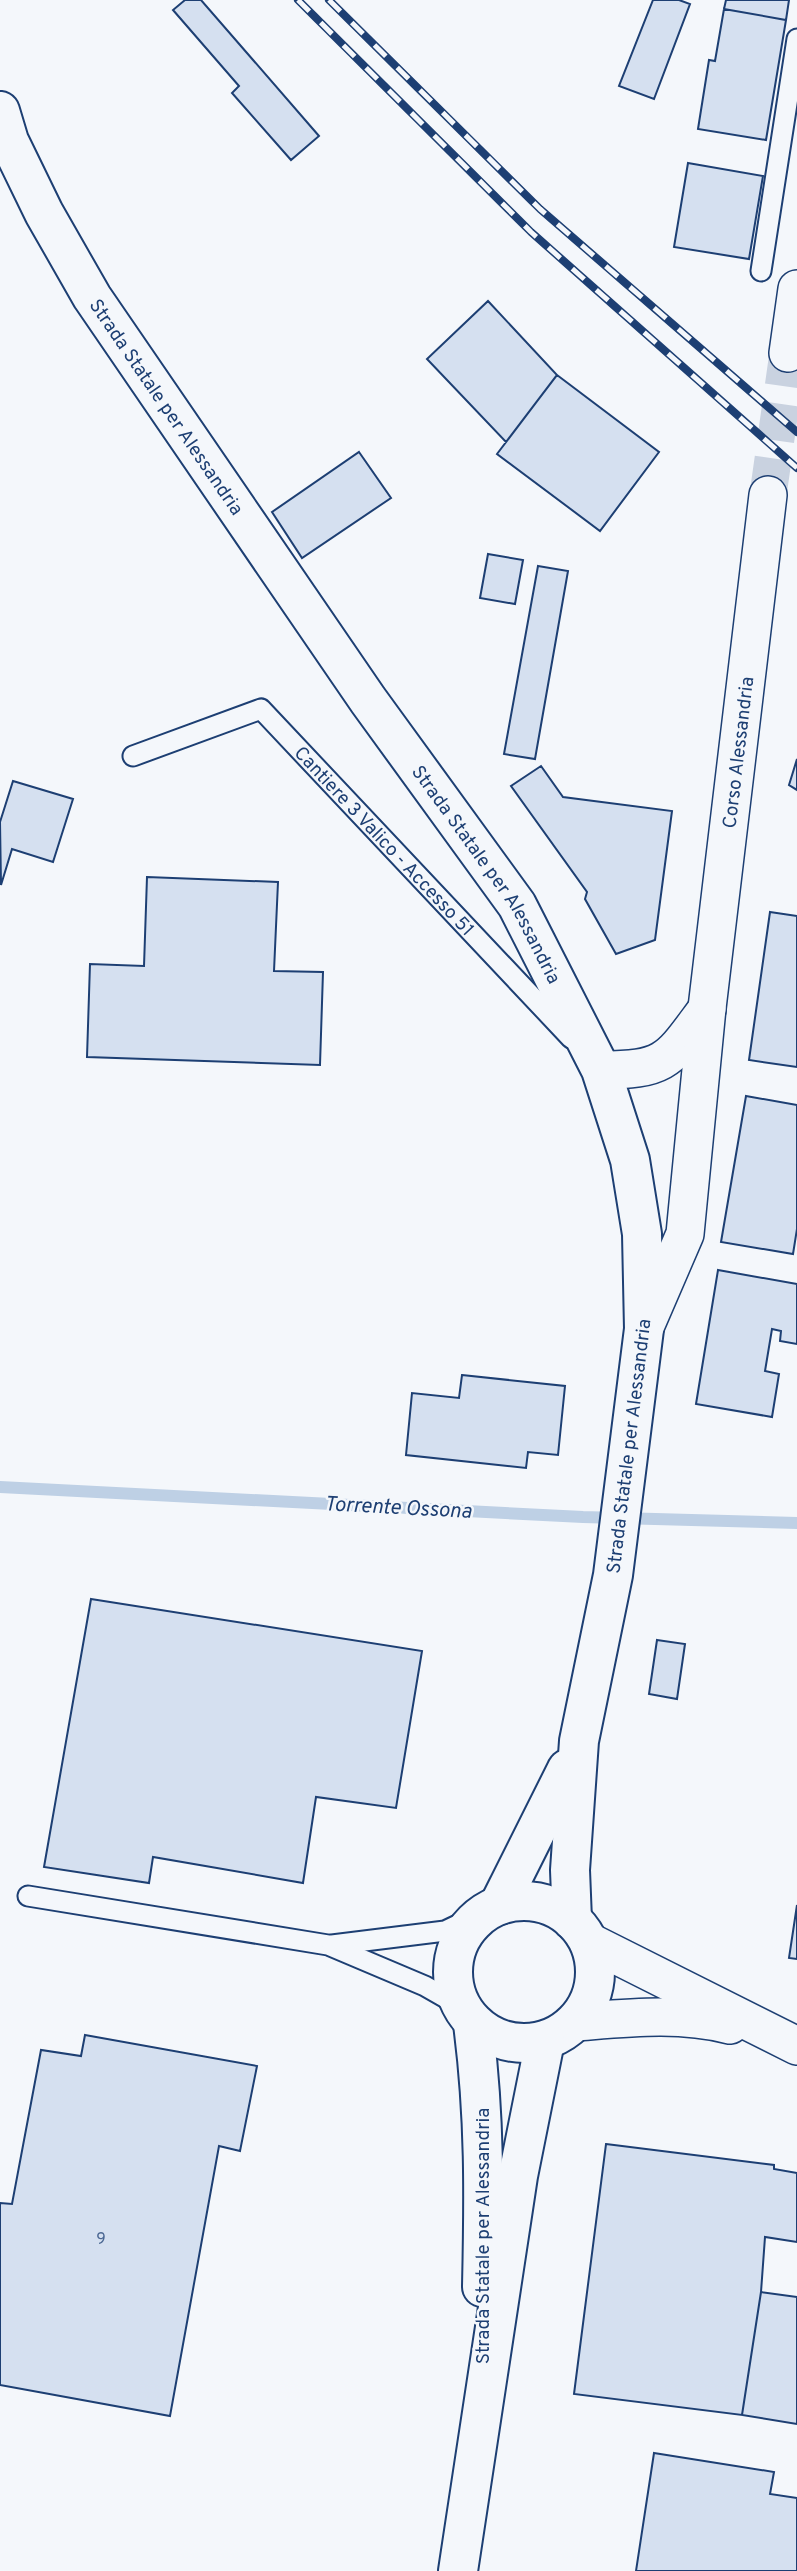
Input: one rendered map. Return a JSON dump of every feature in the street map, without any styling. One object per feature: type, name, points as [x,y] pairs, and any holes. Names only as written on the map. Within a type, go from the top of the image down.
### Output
[{"type":"main road","name":"Strada Statale per Alessandria","points":[[0,111],[9,141],[44,213],[92,297],[368,700],[517,905],[601,1070],[630,1160],[642,1234],[644,1329],[613,1576],[579,1741],[570,1870],[580,1930],[594,1962],[595,1983],[588,2004],[560,2031],[519,2176],[503,2287],[481,2407],[458,2571]]},
{"type":"main road","name":"Strada Statale per Alessandria","points":[[481,2407],[485,2149],[483,2095],[467,2015],[453,1985],[456,1952],[471,1923],[494,1907],[540,1829],[579,1741]]},
{"type":"main road","points":[[494,1907],[519,1900],[532,1901],[553,1907],[580,1930]]},
{"type":"main road","points":[[467,2015],[507,2042],[526,2044],[560,2031]]},
{"type":"street","points":[[788,353],[797,289]]},
{"type":"street","name":"Corso Alessandria","points":[[644,1329],[685,1234],[708,1008],[768,495]]},
{"type":"street","points":[[601,1070],[642,1070],[673,1054],[708,1008]]},
{"type":"street","points":[[580,1930],[784,2040]]},
{"type":"street","points":[[560,2031],[683,2016],[784,2040]]},
{"type":"lane","points":[[761,271],[797,39]]},
{"type":"lane","name":"Cantiere 3 Valico - Accesso 51","points":[[133,755],[261,709],[601,1070]]},
{"type":"lane","points":[[29,1895],[328,1945],[425,1986],[467,2015]]},
{"type":"lane","points":[[328,1945],[444,1931],[494,1907]]},
{"type":"building","points":[[185,0],[201,0],[319,136],[291,160],[232,93],[239,86],[173,10]]},
{"type":"building","points":[[653,0],[679,0],[690,4],[654,99],[619,86]]},
{"type":"building","points":[[726,0],[789,0],[786,20],[724,9]]},
{"type":"building","points":[[724,9],[786,20],[766,140],[698,129],[709,60],[715,61]]},
{"type":"building","points":[[688,163],[763,176],[749,259],[674,247]]},
{"type":"building","points":[[488,301],[557,375],[506,442],[427,359]]},
{"type":"building","points":[[557,375],[659,452],[600,531],[497,454]]},
{"type":"building","points":[[359,452],[391,498],[302,558],[272,512]]},
{"type":"building","points":[[488,554],[523,560],[515,604],[480,598]]},
{"type":"building","points":[[538,566],[568,571],[535,759],[504,754]]},
{"type":"building","points":[[797,759],[797,790],[789,785]]},
{"type":"building","points":[[541,766],[563,797],[672,811],[655,940],[616,954],[585,899],[587,892],[511,786]]},
{"type":"building","points":[[13,781],[73,799],[53,862],[12,849],[1,885],[0,822]]},
{"type":"building","points":[[147,877],[278,882],[274,971],[323,972],[320,1065],[87,1057],[90,964],[144,966]]},
{"type":"building","points":[[770,912],[797,916],[797,1067],[749,1060]]},
{"type":"building","points":[[746,1096],[797,1105],[797,1229],[793,1254],[721,1242]]},
{"type":"building","points":[[718,1270],[797,1284],[797,1344],[780,1341],[781,1331],[772,1329],[765,1371],[779,1374],[772,1417],[696,1404]]},
{"type":"building","points":[[462,1375],[565,1386],[558,1455],[528,1452],[526,1468],[406,1455],[412,1393],[459,1398]]},
{"type":"building","points":[[91,1599],[422,1651],[396,1808],[316,1797],[303,1883],[153,1857],[149,1883],[44,1867]]},
{"type":"building","points":[[657,1640],[685,1644],[677,1699],[649,1694]]},
{"type":"building","points":[[797,1905],[797,1959],[789,1958]]},
{"type":"building","points":[[85,2035],[257,2066],[240,2151],[219,2146],[170,2416],[0,2385],[0,2203],[12,2204],[41,2050],[81,2056]]},
{"type":"building","points":[[606,2144],[774,2165],[774,2169],[797,2173],[797,2242],[765,2237],[761,2292],[742,2415],[574,2394]]},
{"type":"building","points":[[761,2292],[797,2297],[797,2424],[742,2415]]},
{"type":"building","points":[[654,2453],[774,2472],[770,2494],[797,2498],[797,2571],[636,2571]]},
{"type":"waterway","name":"Torrente Ossona","points":[[0,1487],[583,1517],[797,1523]]},
{"type":"tunnel","points":[[768,495],[788,353]]},
{"type":"railway","points":[[298,0],[531,232],[797,468]]},
{"type":"railway","points":[[329,0],[540,209],[797,432]]}]
